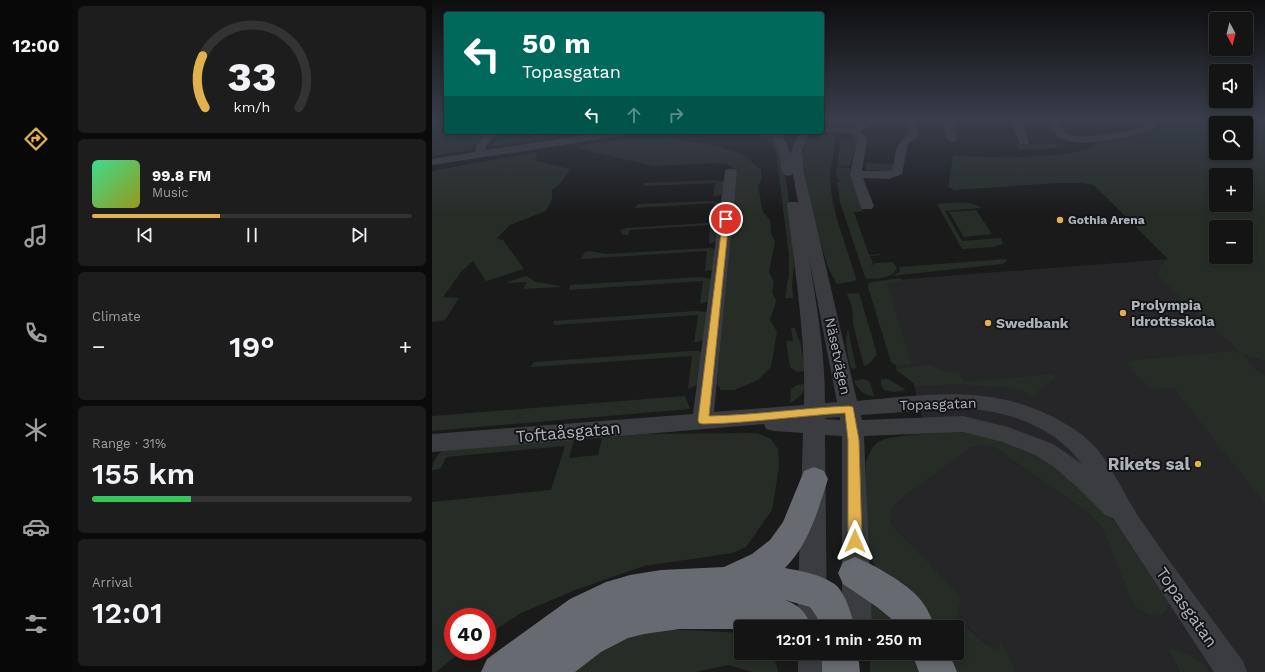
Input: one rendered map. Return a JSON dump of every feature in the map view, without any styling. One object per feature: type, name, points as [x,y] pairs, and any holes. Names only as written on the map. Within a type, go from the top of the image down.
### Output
[{"type":"highway","points":[[727,583],[773,558],[786,544],[794,532],[814,479]]},
{"type":"highway","points":[[855,573],[889,594],[906,609],[913,620]]},
{"type":"highway","points":[[500,672],[582,611],[606,599],[630,591],[661,586],[727,583],[781,583],[811,590],[822,596],[832,610],[836,620]]},
{"type":"highway","points":[[550,672],[558,663],[581,644],[614,625],[640,617],[688,612],[758,612],[776,614],[787,620]]},
{"type":"highway","points":[[840,660],[841,672]]},
{"type":"highway","points":[[933,660],[938,672]]},
{"type":"street","points":[[432,162],[492,152]]},
{"type":"street","name":"Näsetvägen","points":[[785,152],[798,228],[814,369],[816,419],[811,590],[812,620]]},
{"type":"street","name":"Näsetvägen","points":[[796,152],[798,172],[851,419],[857,620]]},
{"type":"street","points":[[859,152],[856,174],[867,206]]},
{"type":"street","points":[[856,174],[889,175],[898,172],[902,152]]},
{"type":"street","points":[[703,420],[731,171]]},
{"type":"street","name":"Topasgatan","points":[[816,419],[963,424],[1008,435],[1045,450],[1062,461],[1085,480],[1128,522],[1232,672]]},
{"type":"street","name":"Toftaåsgatan","points":[[432,443],[703,420],[816,419]]},
{"type":"street","points":[[813,660],[813,672]]},
{"type":"street","points":[[858,660],[858,672]]},
{"type":"shaded area","points":[[432,152],[456,152],[432,156]]},
{"type":"shaded area","points":[[510,152],[521,152],[506,155],[506,153]]},
{"type":"shaded area","points":[[534,152],[536,152],[537,161],[570,169],[559,185],[552,190],[552,199],[546,211],[510,225],[496,239],[503,240],[524,269],[486,281],[473,261],[461,272],[443,297],[459,298],[445,320],[432,322],[432,171]]},
{"type":"shaded area","points":[[595,152],[737,152],[746,157],[761,170],[761,180],[758,186],[763,212],[770,220],[771,233],[775,242],[769,272],[774,282],[772,292],[776,301],[770,320],[777,332],[771,367],[758,380],[734,390],[721,390],[717,384],[736,170],[727,164],[718,163],[653,166]]},
{"type":"shaded area","points":[[776,152],[779,152],[788,193],[794,264],[792,285],[793,298],[785,298],[789,274],[789,256]]},
{"type":"shaded area","points":[[834,152],[830,174],[833,204],[856,279],[855,281],[837,284],[828,267],[807,184],[803,153]]},
{"type":"shaded area","points":[[839,152],[854,152],[850,166],[837,166]]},
{"type":"shaded area","points":[[1070,152],[1209,152],[1209,160],[1253,160],[1253,152],[1265,152],[1265,361],[1243,355],[1257,371],[1265,376],[1265,504],[1174,388],[1152,389],[1137,376],[1125,361],[1233,351],[1242,354],[1158,276],[1160,267],[1168,259],[1094,185],[1083,183],[1058,183],[955,190],[948,187],[953,156],[1038,156]]},
{"type":"shaded area","points":[[866,163],[896,164],[892,171],[866,170]]},
{"type":"shaded area","points":[[838,167],[850,168],[859,203],[863,211],[854,212],[869,255],[881,255],[870,256],[873,263],[870,267],[875,263],[893,262],[897,268],[891,275],[867,279],[865,277],[840,202],[837,182],[840,180],[837,179],[836,172]]},
{"type":"shaded area","points":[[724,181],[724,194],[713,197],[715,183],[643,186],[644,183]]},
{"type":"shaded area","points":[[709,201],[721,202],[720,217],[712,219],[714,203],[635,208],[638,204]]},
{"type":"shaded area","points":[[966,203],[976,205],[981,208],[945,211],[962,241],[1001,238],[1003,244],[994,247],[962,249],[937,204]]},
{"type":"shaded area","points":[[976,210],[992,234],[964,237],[949,212]]},
{"type":"shaded area","points":[[707,223],[720,224],[717,241],[709,244],[710,225],[630,230],[628,235],[623,235],[620,230],[626,228]]},
{"type":"shaded area","points":[[710,248],[716,249],[713,270],[705,271],[707,251],[581,259],[585,252],[589,251],[607,254]]},
{"type":"shaded area","points":[[1006,259],[1007,261],[1002,264],[891,276],[900,272],[899,267]]},
{"type":"shaded area","points":[[1169,259],[1243,355],[1265,361],[1265,672],[1210,672],[1207,668],[1170,652],[1180,672],[1016,672],[1001,641],[998,651],[987,645],[964,624],[964,620],[959,620],[957,618],[961,596],[891,524],[892,509],[900,500],[970,448],[980,446],[994,447],[1091,515],[1103,530],[1129,595],[1169,603],[1112,517],[975,433],[926,434],[913,381],[897,370],[868,283]]},
{"type":"shaded area","points":[[526,276],[536,282],[560,286],[523,289],[527,282],[507,283]]},
{"type":"shaded area","points":[[701,277],[712,279],[710,301],[700,304],[703,281],[569,290],[570,285]]},
{"type":"shaded area","points":[[900,278],[902,281],[887,284],[911,364],[897,366],[891,362],[868,287],[872,282]]},
{"type":"shaded area","points":[[859,293],[877,354],[870,363],[864,366],[853,324],[852,307],[847,294]]},
{"type":"shaded area","points":[[696,311],[707,312],[704,340],[694,343],[698,315],[554,325],[553,322],[553,321]]},
{"type":"shaded area","points":[[791,328],[795,328],[801,345],[805,371],[797,372],[790,367],[786,341],[793,341]]},
{"type":"shaded area","points":[[848,329],[856,368],[854,369],[851,368],[847,348],[846,338]]},
{"type":"shaded area","points":[[690,351],[704,353],[697,385],[688,389],[692,356],[531,367],[534,362]]},
{"type":"shaded area","points":[[930,365],[944,371],[959,373],[964,382],[1053,374],[1055,379],[1041,387],[1035,396],[1023,391],[1003,387],[959,384],[917,386],[895,369]]},
{"type":"shaded area","points":[[863,379],[870,382],[874,396],[867,395],[857,387],[854,381]]},
{"type":"shaded area","points":[[881,379],[888,379],[905,390],[894,392],[884,390],[881,385]]},
{"type":"shaded area","points":[[806,384],[803,393],[790,403],[791,389],[797,385]]},
{"type":"shaded area","points":[[685,396],[690,409],[432,431],[432,416]]},
{"type":"shaded area","points":[[757,433],[771,439],[778,449],[779,467],[772,510],[746,547],[733,553],[644,566],[578,589],[521,613],[496,629],[496,608],[444,608],[444,660],[451,660],[436,672],[432,672],[432,502],[551,490],[565,446],[446,457],[440,469],[432,470],[435,459],[438,455],[442,451],[574,439],[569,458],[598,455],[602,438],[646,434]]},
{"type":"shaded area","points":[[975,433],[1004,439],[1053,464],[1112,517],[1169,603],[1166,611],[1160,616],[1149,615],[1137,608],[1129,595],[1103,530],[1091,515],[994,447],[980,446],[970,448],[900,500],[892,509],[891,524],[961,596],[957,619],[958,620],[927,620],[875,566],[868,553],[866,539],[866,462],[869,454],[877,443],[883,440],[910,435]]},
{"type":"shaded area","points":[[868,594],[893,620],[869,620]]},
{"type":"shaded area","points":[[964,625],[987,645],[998,650],[1001,640],[1016,672],[954,672],[948,660],[964,660]]},
{"type":"shaded area","points":[[668,629],[734,633],[734,660],[774,660],[778,672],[752,672],[728,665],[695,672],[574,672],[598,649],[631,634]]},
{"type":"shaded area","points":[[1172,648],[1193,657],[1202,663],[1210,672],[1180,672],[1170,652]]},
{"type":"shaded area","points":[[870,660],[918,660],[923,672],[870,672]]},
{"type":"place","name":"Gothia Arena","points":[[1060,220]]},
{"type":"place","name":"Prolympia Idrottsskola","points":[[1123,313]]},
{"type":"place","name":"Swedbank","points":[[988,323]]},
{"type":"place","name":"Rikets sal","points":[[1198,464]]},
{"type":"route","points":[[726,219],[703,420],[739,419],[849,409],[853,429],[855,462],[855,541]]}]
